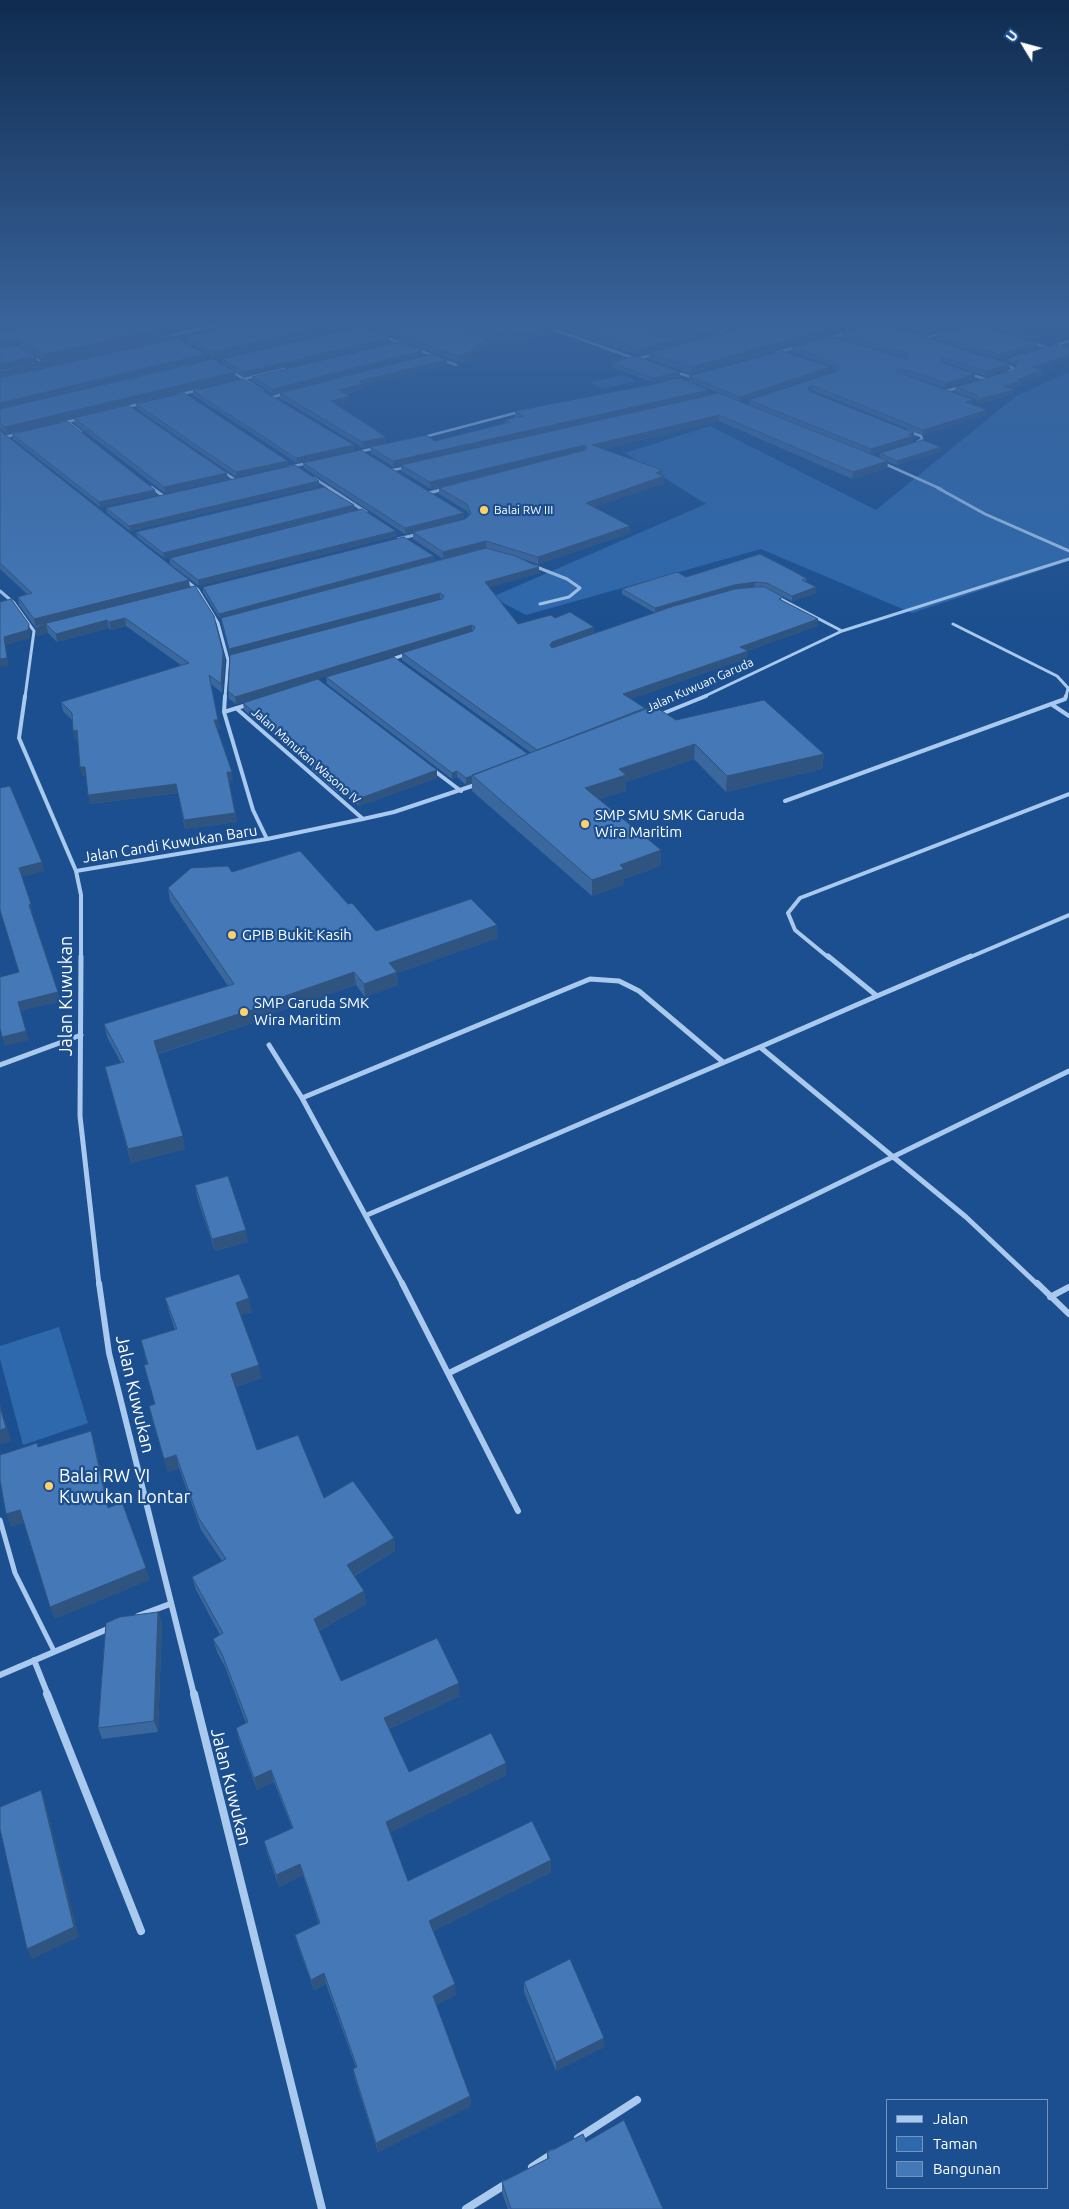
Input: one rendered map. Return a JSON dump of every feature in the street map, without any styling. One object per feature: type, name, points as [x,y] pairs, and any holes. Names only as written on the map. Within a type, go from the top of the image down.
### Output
[{"type":"street","points":[[73,426],[82,433]]},
{"type":"street","points":[[420,438],[467,426]]},
{"type":"street","points":[[902,429],[922,438],[912,444]]},
{"type":"street","points":[[0,432],[13,443]]},
{"type":"street","points":[[6,437],[23,432]]},
{"type":"street","points":[[354,447],[370,456]]},
{"type":"street","points":[[352,454],[382,447]]},
{"type":"street","points":[[287,460],[303,471]]},
{"type":"street","points":[[879,461],[943,490],[985,514],[1069,551]]},
{"type":"street","points":[[286,468],[314,462]]},
{"type":"street","points":[[385,466],[400,475]]},
{"type":"street","points":[[393,470],[412,466]]},
{"type":"street","points":[[218,468],[234,480]]},
{"type":"street","points":[[311,476],[372,516]]},
{"type":"street","points":[[225,482],[243,478]]},
{"type":"street","points":[[148,484],[162,496]]},
{"type":"street","points":[[318,489],[327,487]]},
{"type":"street","points":[[422,488],[437,497]]},
{"type":"street","points":[[430,493],[449,488]]},
{"type":"street","points":[[153,498],[171,494]]},
{"type":"street","points":[[354,513],[363,511]]},
{"type":"street","points":[[396,532],[412,542]]},
{"type":"street","points":[[394,540],[421,533]]},
{"type":"street","name":"Jalan Kuwuan Garuda","points":[[653,718],[688,704],[842,632],[1069,559]]},
{"type":"street","points":[[533,565],[567,579],[580,588],[569,597],[540,604]]},
{"type":"street","points":[[177,573],[198,590],[218,623],[228,660],[224,712],[253,810],[267,839],[394,812],[486,781]]},
{"type":"street","points":[[188,592],[207,587]]},
{"type":"street","points":[[0,592],[14,603],[34,631],[42,629]]},
{"type":"street","points":[[774,595],[842,632]]},
{"type":"street","points":[[218,623],[226,620]]},
{"type":"street","points":[[785,801],[1067,699],[1068,688],[1056,676],[953,624]]},
{"type":"street","name":"Jalan Kuwukan","points":[[34,631],[19,738],[76,871],[81,895],[82,1035],[80,1116],[92,1234],[109,1353],[322,2209]]},
{"type":"street","points":[[384,661],[411,653]]},
{"type":"street","points":[[228,660],[237,658]]},
{"type":"street","points":[[393,658],[402,664]]},
{"type":"street","points":[[224,712],[254,702]]},
{"type":"street","points":[[1051,704],[1069,716]]},
{"type":"street","name":"Jalan Manukan Wasono IV","points":[[236,708],[363,819]]},
{"type":"street","points":[[429,766],[461,791]]},
{"type":"street","points":[[877,996],[795,930],[788,913],[800,898],[1069,794]]},
{"type":"street","name":"Jalan Candi Kuwukan Baru","points":[[76,871],[267,839]]},
{"type":"street","points":[[367,1215],[1069,915]]},
{"type":"street","points":[[302,1098],[590,979],[619,981],[639,991],[723,1062]]},
{"type":"street","points":[[0,1065],[82,1035]]},
{"type":"street","points":[[269,1045],[302,1098],[367,1215],[518,1511]]},
{"type":"street","points":[[760,1047],[966,1217],[1069,1314]]},
{"type":"street","points":[[449,1373],[1069,1072]]},
{"type":"street","points":[[1050,1297],[1069,1287]]},
{"type":"street","points":[[134,1618],[170,1604]]},
{"type":"street","points":[[0,1675],[116,1626]]},
{"type":"street","points":[[34,1660],[141,1931]]},
{"type":"street","points":[[466,2209],[637,2100]]},
{"type":"lane","points":[[0,1520],[15,1572],[54,1651]]},
{"type":"green space","points":[[710,426],[876,510],[979,426],[1069,426],[1069,561],[912,613],[761,549],[526,615],[492,597],[706,504],[625,453]]},
{"type":"green space","points":[[59,1327],[88,1423],[23,1445],[0,1359],[0,1346]]},
{"type":"building","points":[[45,426],[73,426],[155,490],[99,502],[12,434]]},
{"type":"building","points":[[85,426],[159,426],[227,473],[164,487]]},
{"type":"building","points":[[168,426],[235,426],[288,461],[236,472]]},
{"type":"building","points":[[247,426],[322,426],[354,445],[296,458]]},
{"type":"building","points":[[335,426],[369,426],[386,437],[362,442]]},
{"type":"building","points":[[494,426],[548,426],[393,461],[370,447],[426,435],[435,441]]},
{"type":"building","points":[[573,426],[672,426],[592,445],[662,470],[656,473],[664,476],[586,503],[630,526],[538,557],[486,541],[443,552],[413,532],[465,519],[471,514],[467,504],[439,488],[585,450],[587,448],[585,445],[430,482],[401,465]]},
{"type":"building","points":[[745,426],[801,426],[888,461],[853,472]]},
{"type":"building","points":[[814,426],[897,426],[914,433],[909,434],[913,436],[871,449]]},
{"type":"building","points":[[913,426],[936,426],[923,430]]},
{"type":"building","points":[[0,430],[189,580],[34,619],[18,597],[32,593],[0,563]]},
{"type":"building","points":[[922,440],[941,447],[897,461],[880,453]]},
{"type":"building","points":[[361,450],[464,513],[405,528],[303,463]]},
{"type":"building","points":[[295,465],[319,481],[129,526],[106,508]]},
{"type":"building","points":[[324,487],[354,505],[163,553],[136,532]]},
{"type":"building","points":[[362,509],[396,531],[198,580],[170,558]]},
{"type":"building","points":[[404,537],[434,556],[219,614],[203,587]]},
{"type":"building","points":[[486,548],[515,556],[539,567],[485,582],[518,624],[551,615],[555,618],[570,612],[594,627],[552,642],[550,645],[552,648],[674,606],[735,589],[765,587],[783,597],[779,599],[818,619],[740,647],[748,651],[623,694],[645,708],[537,750],[402,653],[473,631],[475,627],[472,625],[235,697],[228,691],[230,655],[442,599],[444,596],[440,593],[229,649],[221,618]]},
{"type":"building","points":[[760,554],[807,579],[802,580],[816,587],[792,596],[767,583],[755,582],[734,585],[655,608],[622,589],[677,572],[686,577]]},
{"type":"building","points":[[195,586],[214,616],[223,652],[221,684],[209,675],[218,720],[214,720],[232,772],[227,772],[235,813],[184,820],[176,784],[88,795],[85,767],[80,767],[77,730],[73,731],[72,713],[61,702],[189,663],[125,618],[109,622],[107,620],[56,634],[46,624],[35,628],[35,626]]},
{"type":"building","points":[[11,599],[29,624],[28,630],[4,637],[7,658],[0,659],[0,602]]},
{"type":"building","points":[[394,657],[528,754],[466,778],[457,771],[452,773],[326,677]]},
{"type":"building","points":[[318,679],[437,770],[358,799],[340,784],[338,785],[243,703]]},
{"type":"building","points":[[764,700],[824,754],[727,776],[695,744],[619,769],[626,775],[585,788],[661,850],[620,865],[624,869],[592,880],[472,775],[654,706],[676,720]]},
{"type":"building","points":[[10,786],[42,862],[19,868],[31,904],[29,905],[58,992],[18,1002],[26,1031],[2,1037],[0,1028],[0,977],[19,972],[0,910],[0,788]]},
{"type":"building","points":[[300,851],[348,904],[352,903],[376,931],[471,899],[497,925],[389,963],[397,972],[364,984],[354,972],[262,1004],[264,1006],[154,1041],[183,1136],[128,1149],[105,1067],[124,1062],[104,1024],[234,984],[168,888],[191,868],[228,866],[232,872]]},
{"type":"building","points":[[228,1176],[246,1230],[212,1239],[195,1185]]},
{"type":"building","points":[[239,1274],[249,1298],[236,1303],[259,1365],[231,1374],[257,1450],[298,1435],[324,1498],[353,1481],[394,1538],[347,1565],[364,1591],[314,1619],[341,1681],[437,1638],[459,1683],[384,1718],[409,1772],[491,1733],[506,1763],[386,1822],[408,1881],[532,1821],[551,1860],[429,1921],[455,1984],[433,1996],[470,2096],[376,2143],[353,2069],[357,2067],[324,1973],[311,1980],[295,1935],[320,1923],[300,1864],[276,1875],[264,1841],[293,1828],[271,1770],[254,1778],[236,1728],[248,1722],[222,1654],[213,1639],[223,1633],[192,1577],[226,1559],[198,1517],[176,1455],[164,1459],[149,1406],[155,1404],[144,1365],[148,1364],[141,1340],[177,1329],[165,1298]]},
{"type":"building","points":[[0,1407],[6,1428],[0,1430]]},
{"type":"building","points":[[91,1431],[108,1508],[122,1502],[146,1568],[50,1607],[20,1510],[6,1514],[0,1480],[0,1455],[37,1443],[38,1447]]},
{"type":"building","points":[[158,1612],[154,1721],[98,1728],[106,1623],[120,1617]]},
{"type":"building","points":[[41,1790],[74,1927],[27,1949],[0,1829],[0,1807]]},
{"type":"building","points":[[570,1959],[604,2038],[556,2062],[524,1982]]},
{"type":"building","points":[[624,2120],[663,2209],[511,2209],[502,2182],[549,2158],[547,2153],[583,2134],[586,2142]]},
{"type":"place","name":"Balai RW III","points":[[484,510]]},
{"type":"place","name":"SMP SMU SMK Garuda Wira Maritim","points":[[585,824]]},
{"type":"place","name":"GPIB Bukit Kasih","points":[[232,935]]},
{"type":"place","name":"SMP Garuda SMK Wira Maritim","points":[[244,1012]]},
{"type":"place","name":"Balai RW VI Kuwukan Lontar","points":[[49,1486]]}]
